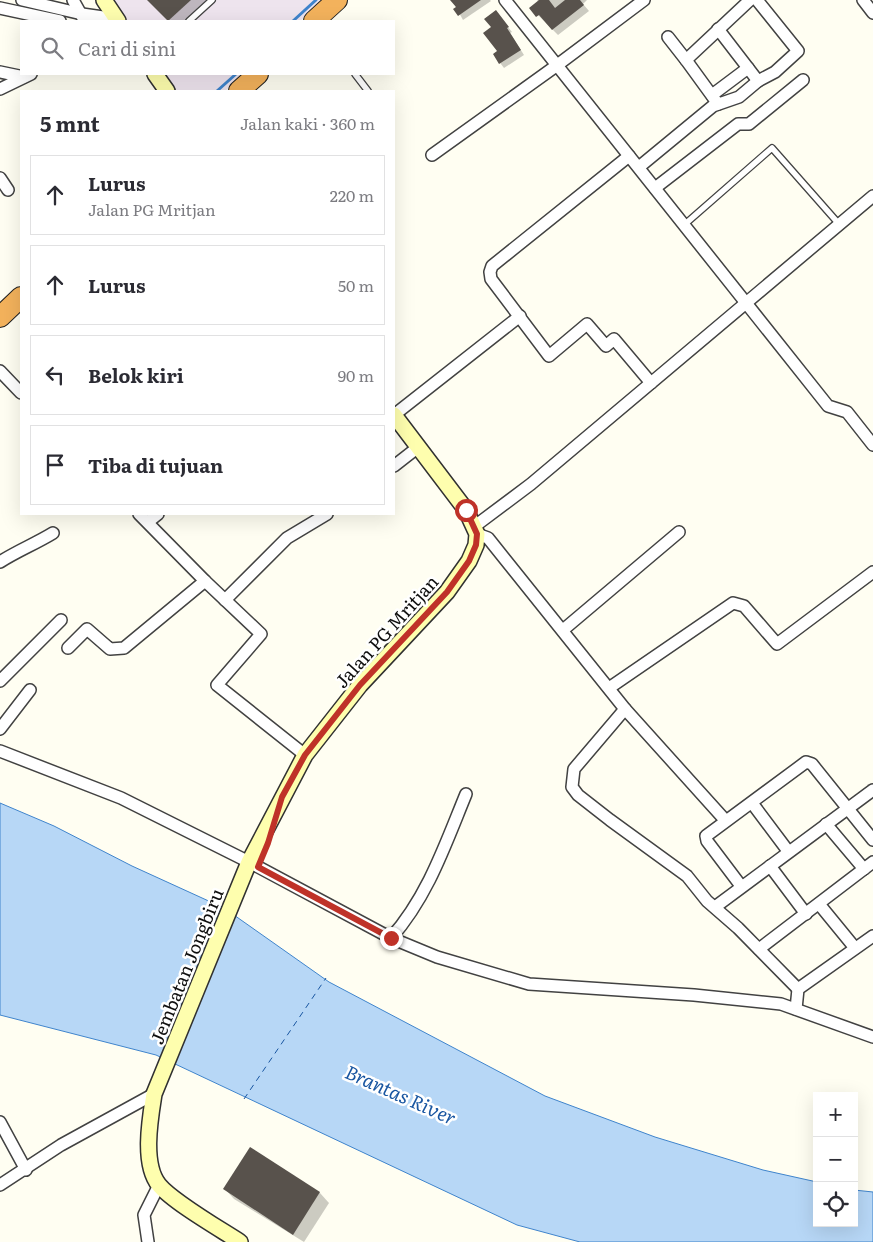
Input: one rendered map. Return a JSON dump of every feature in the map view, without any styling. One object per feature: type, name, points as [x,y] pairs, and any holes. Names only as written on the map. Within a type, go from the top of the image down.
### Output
[{"type":"highway","points":[[315,20],[337,0]]},
{"type":"highway","points":[[240,90],[257,75]]},
{"type":"highway","points":[[0,317],[20,298]]},
{"type":"main road","points":[[104,0],[118,20]]},
{"type":"main road","points":[[156,75],[166,90]]},
{"type":"main road","points":[[395,416],[417,448],[466,510],[476,530]]},
{"type":"main road","name":"Jalan PG Mritjan","points":[[243,876],[305,755],[360,685],[447,592],[469,561],[476,545],[476,530]]},
{"type":"main road","name":"Jembatan Jongbiru","points":[[159,1185],[149,1154],[149,1123],[154,1094],[243,876]]},
{"type":"main road","points":[[159,1185],[185,1206],[239,1242]]},
{"type":"street","points":[[22,0],[83,18],[118,20]]},
{"type":"street","points":[[73,0],[83,18]]},
{"type":"street","points":[[505,0],[828,406],[847,412],[873,445]]},
{"type":"street","points":[[432,155],[644,0]]},
{"type":"street","points":[[686,60],[750,0]]},
{"type":"street","points":[[715,99],[738,97],[758,81],[775,72],[798,51],[757,0]]},
{"type":"street","points":[[863,0],[873,13]]},
{"type":"street","points":[[1,5],[56,20]]},
{"type":"street","points":[[718,29],[758,81]]},
{"type":"street","points":[[668,37],[715,99]]},
{"type":"street","points":[[639,167],[748,68]]},
{"type":"street","points":[[0,72],[20,74]]},
{"type":"street","points":[[0,89],[27,75]]},
{"type":"street","points":[[655,188],[738,124],[749,124],[803,80]]},
{"type":"street","points":[[629,156],[492,266],[490,272],[491,278],[549,356],[587,324],[606,346],[614,339],[650,382]]},
{"type":"street","points":[[0,178],[8,190]]},
{"type":"street","points":[[725,820],[625,709],[488,538],[476,530],[873,196]]},
{"type":"street","points":[[395,414],[520,316]]},
{"type":"street","points":[[0,370],[20,392]]},
{"type":"street","points":[[395,465],[417,448]]},
{"type":"street","points":[[140,515],[205,581],[261,634],[216,686],[305,755]]},
{"type":"street","points":[[148,522],[157,515]]},
{"type":"street","points":[[225,600],[288,538],[325,515]]},
{"type":"street","points":[[563,630],[679,532]]},
{"type":"street","points":[[0,562],[15,552],[32,546],[53,533]]},
{"type":"street","points":[[608,688],[733,603],[744,606],[777,644],[873,572]]},
{"type":"street","points":[[68,648],[87,630],[110,649],[124,648],[205,581]]},
{"type":"street","points":[[0,682],[61,620]]},
{"type":"street","points":[[0,729],[30,690]]},
{"type":"street","points":[[625,709],[574,769],[572,787],[610,820],[687,876],[707,901],[798,989]]},
{"type":"street","points":[[0,751],[121,798],[249,862],[391,938],[437,958],[529,984],[694,995],[781,1004],[873,1037]]},
{"type":"street","points":[[741,886],[707,841],[707,834],[809,762],[873,840]]},
{"type":"street","points":[[715,907],[788,851],[873,790]]},
{"type":"street","points":[[391,938],[417,905],[430,880],[466,794]]},
{"type":"street","points":[[752,803],[788,851]]},
{"type":"street","points":[[759,950],[868,866],[826,824]]},
{"type":"street","points":[[770,866],[806,914]]},
{"type":"street","points":[[819,904],[855,948]]},
{"type":"street","points":[[796,1009],[798,989],[873,936]]},
{"type":"street","points":[[0,1185],[26,1170],[61,1145],[154,1094]]},
{"type":"street","points":[[0,1122],[26,1170]]},
{"type":"street","points":[[148,1242],[144,1216],[159,1185]]},
{"type":"lane","points":[[190,20],[212,0]]},
{"type":"lane","points":[[355,75],[367,90]]},
{"type":"lane","points":[[684,225],[772,148],[839,224]]},
{"type":"shaded area","points":[[111,0],[323,0],[301,20],[124,20]]},
{"type":"shaded area","points":[[160,75],[243,75],[226,90],[170,90]]},
{"type":"water","name":"Brantas River","points":[[0,803],[54,826],[132,866],[224,908],[329,982],[545,1096],[655,1137],[763,1170],[813,1181],[813,1227],[858,1227],[858,1190],[873,1192],[873,1242],[580,1242],[517,1225],[156,1055],[0,1015]]},
{"type":"building","points":[[147,0],[191,0],[169,20]]},
{"type":"building","points":[[450,0],[481,0],[458,16],[453,9],[456,7]]},
{"type":"building","points":[[539,0],[549,0],[555,8],[565,0],[580,0],[584,5],[552,30],[539,15],[536,17],[529,8]]},
{"type":"building","points":[[496,10],[509,27],[507,28],[521,50],[499,64],[493,54],[497,51],[483,33],[491,27],[484,19]]},
{"type":"building","points":[[250,1147],[320,1192],[293,1235],[223,1189]]},
{"type":"waterway","points":[[294,20],[316,0]]},
{"type":"waterway","points":[[218,90],[235,75]]},
{"type":"ferry route","points":[[244,1099],[326,978]]},
{"type":"route","points":[[391,938],[258,867],[278,816],[282,797],[305,755],[360,685],[447,592],[469,561],[476,545],[477,534],[475,526],[466,510]]}]
